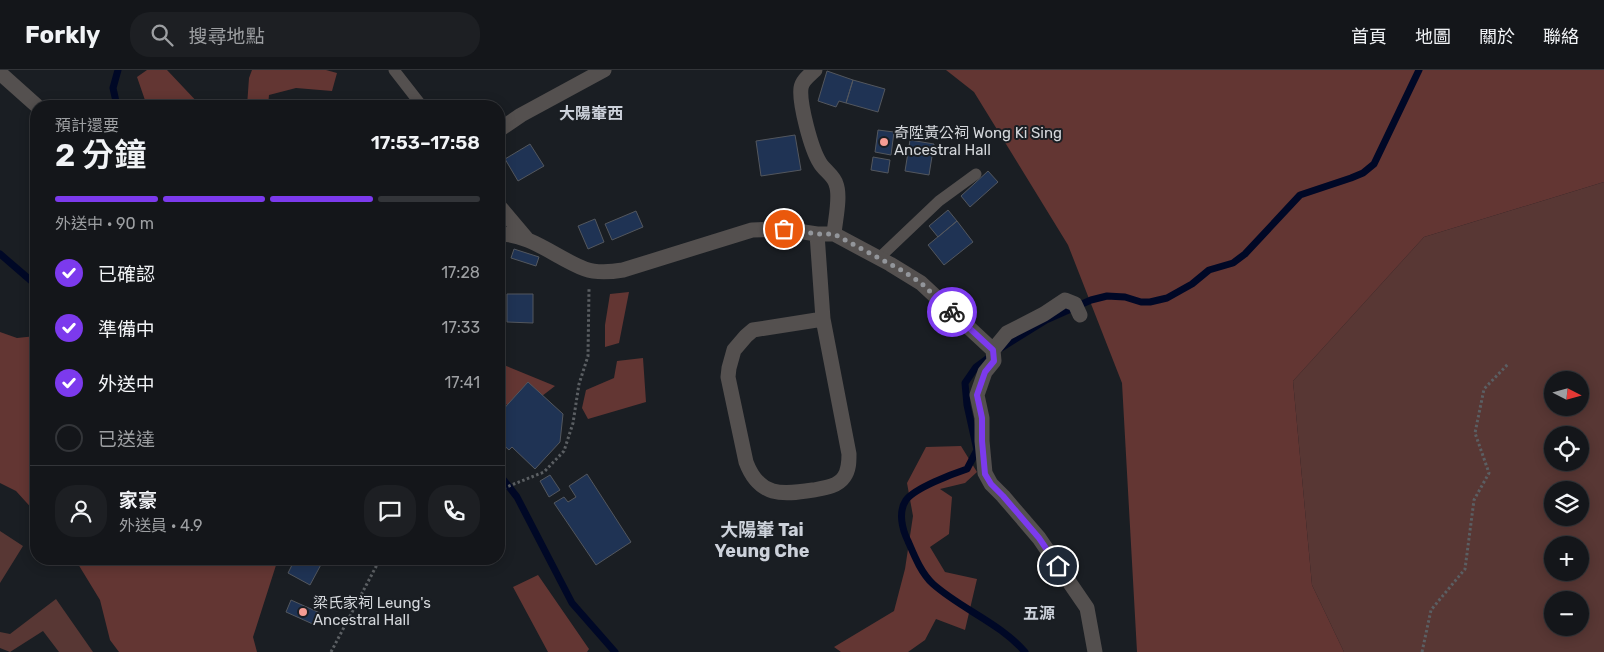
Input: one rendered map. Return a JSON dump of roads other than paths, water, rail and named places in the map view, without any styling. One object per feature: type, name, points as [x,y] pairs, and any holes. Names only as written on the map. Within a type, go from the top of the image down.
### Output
[{"type":"street","points":[[505,126],[521,115],[604,70]]},
{"type":"street","points":[[815,70],[803,82],[801,88],[809,138],[819,162],[836,184],[838,195],[834,234]]},
{"type":"street","points":[[0,73],[30,100]]},
{"type":"street","points":[[505,213],[527,239]]},
{"type":"street","points":[[505,234],[527,239],[586,269],[598,271],[623,270],[752,230],[784,229],[817,234],[834,234],[921,283],[993,350],[994,361],[985,372],[977,395],[982,418],[985,474],[991,484],[1039,538],[1086,608],[1095,652]]},
{"type":"street","points":[[817,234],[823,318],[849,454],[849,467],[844,477],[837,484],[827,488],[782,494],[772,492],[756,480],[746,462],[728,378],[731,359],[739,343],[754,330],[823,318]]},
{"type":"street","points":[[993,350],[1008,333],[1044,314],[1064,300],[1075,304],[1080,315]]},
{"type":"lane","points":[[394,70],[417,100]]},
{"type":"lane","points":[[878,259],[939,201],[976,174]]},
{"type":"waterway","points":[[116,100],[113,88],[118,70]]},
{"type":"waterway","points":[[1001,348],[1046,320],[1091,300],[1107,296],[1125,297],[1141,302],[1167,298],[1192,284],[1209,270],[1233,263],[1245,254],[1300,195],[1363,173],[1374,164],[1419,70]]},
{"type":"waterway","points":[[0,254],[30,280]]},
{"type":"waterway","points":[[991,356],[976,367],[965,383],[967,405],[977,450],[967,469],[934,482],[911,495],[906,500],[902,510],[902,521],[915,558],[929,580],[944,593],[992,624],[1025,652]]},
{"type":"waterway","points":[[505,482],[517,497],[572,603],[615,652]]},
{"type":"place","name":"奇陞黃公祠 Wong Ki Sing Ancestral Hall","points":[[884,142]]},
{"type":"place","name":"梁氏家祠 Leung's Ancestral Hall","points":[[303,612]]},
{"type":"district","name":"大陽輋西","points":[[591,113]]},
{"type":"district","name":"大陽輋 Tai Yeung Che","points":[[762,540]]},
{"type":"district","name":"五源","points":[[1039,613]]}]
